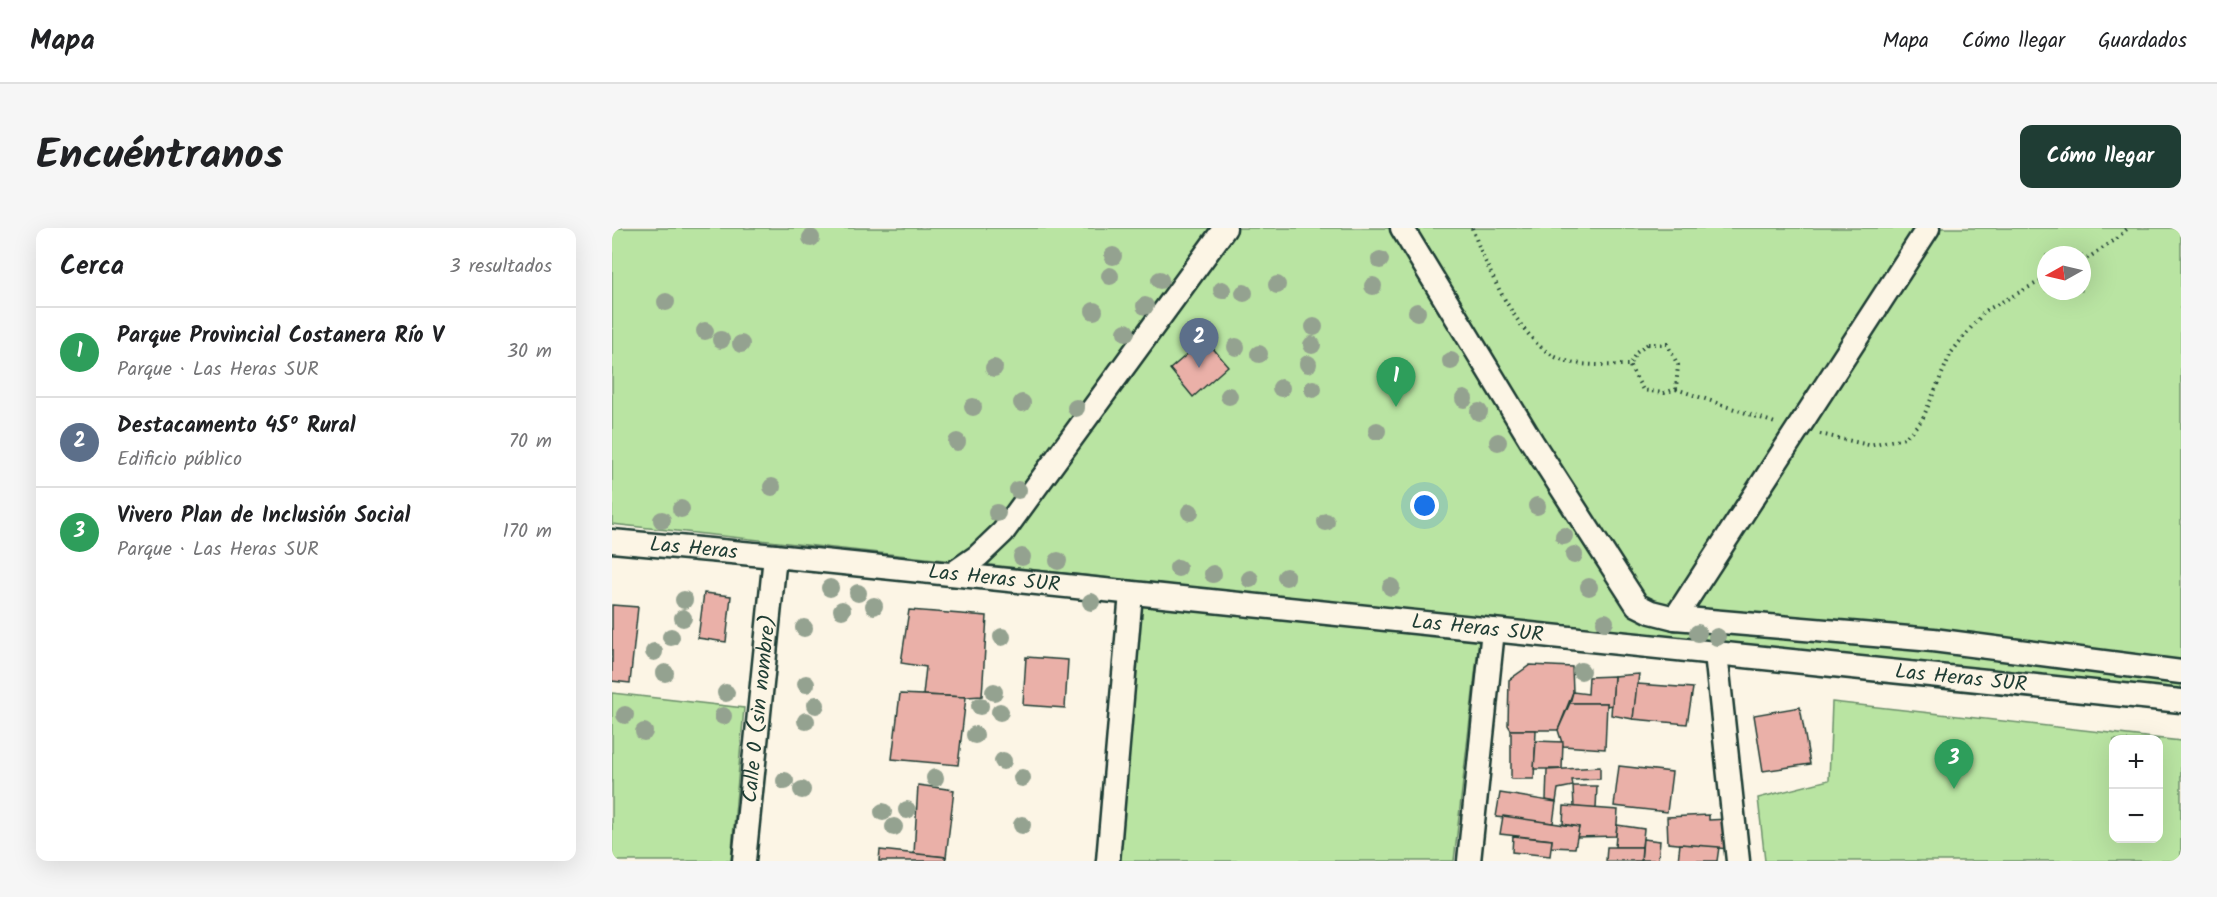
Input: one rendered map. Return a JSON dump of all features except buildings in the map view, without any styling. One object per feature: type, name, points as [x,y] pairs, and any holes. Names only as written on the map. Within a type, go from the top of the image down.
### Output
[{"type":"street","points":[[952,574],[978,556],[1003,532],[1225,228]]},
{"type":"street","points":[[1402,228],[1532,442],[1637,605],[1650,612],[1675,618],[1933,640],[2181,672]]},
{"type":"street","points":[[1675,618],[1928,228]]},
{"type":"street","name":"Las Heras","points":[[612,541],[775,556]]},
{"type":"street","name":"Las Heras SUR","points":[[775,556],[2181,701]]},
{"type":"street","name":"Calle 0 (sin nombre)","points":[[744,861],[775,556]]},
{"type":"street","points":[[1108,861],[1131,593]]},
{"type":"street","points":[[1469,861],[1493,630]]},
{"type":"street","points":[[1716,653],[1738,861]]},
{"type":"path","points":[[1472,228],[1492,278],[1518,320],[1540,345],[1558,359],[1576,363],[1629,365]]},
{"type":"path","points":[[2091,255],[2128,228]]},
{"type":"path","points":[[1629,365],[1643,390],[1664,393],[1676,389],[1796,431],[1869,445],[1905,438],[1922,420],[1951,353],[1985,311],[2037,283]]},
{"type":"path","points":[[1629,365],[1635,353],[1648,344],[1667,344],[1678,365],[1676,389]]},
{"type":"green space","points":[[612,228],[2181,228],[2181,689],[1749,647],[612,524]]},
{"type":"green space","points":[[1138,606],[1479,639],[1454,861],[1116,861]]},
{"type":"green space","points":[[612,693],[744,708],[731,861],[612,861]]},
{"type":"green space","points":[[1832,702],[2127,735],[2109,735],[2109,843],[2163,843],[2163,739],[2181,741],[2181,861],[1765,861],[1758,798],[1829,780]]},
{"type":"place","name":"Destacamento 45º Rural","points":[[1199,368]]},
{"type":"place","name":"Parque Provincial Costanera Río V","points":[[1396,407]]},
{"type":"place","name":"Vivero Plan de Inclusión Social","points":[[1954,789]]}]
